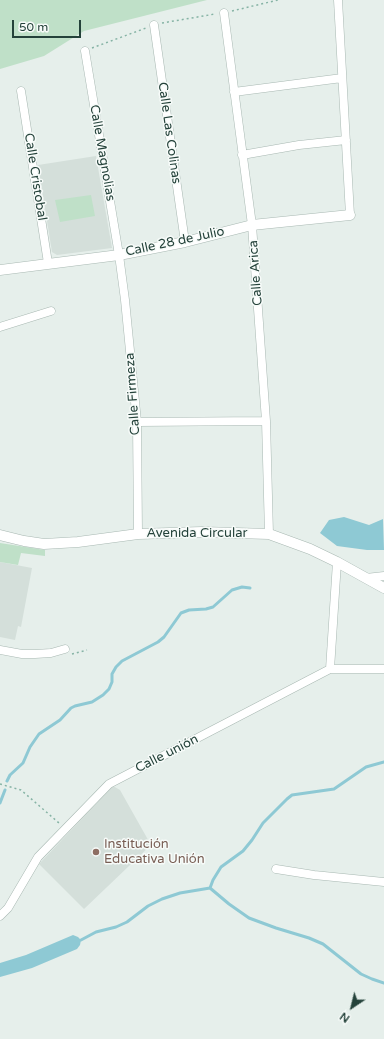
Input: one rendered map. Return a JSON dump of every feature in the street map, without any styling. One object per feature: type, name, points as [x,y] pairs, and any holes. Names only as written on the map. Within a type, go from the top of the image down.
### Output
[{"type":"street","points":[[338,0],[350,215]]},
{"type":"street","name":"Calle Arica","points":[[224,13],[252,225],[266,420],[269,534]]},
{"type":"street","name":"Calle Las Colinas","points":[[154,25],[185,242]]},
{"type":"street","name":"Calle Magnolias","points":[[85,51],[119,255]]},
{"type":"street","points":[[234,92],[342,78]]},
{"type":"street","name":"Calle Cristobal","points":[[21,92],[48,263]]},
{"type":"street","points":[[242,155],[299,145],[346,140]]},
{"type":"street","name":"Calle 28 de Julio","points":[[0,270],[119,255],[185,242],[252,225],[350,215]]},
{"type":"street","name":"Calle Firmeza","points":[[119,255],[137,422],[138,534]]},
{"type":"street","points":[[0,327],[51,312]]},
{"type":"street","points":[[137,422],[266,420]]},
{"type":"street","name":"Avenida Circular","points":[[0,535],[44,544],[78,542],[138,534],[202,532],[269,534],[310,549],[384,588]]},
{"type":"street","points":[[330,669],[337,562]]},
{"type":"street","points":[[366,578],[384,576]]},
{"type":"street","points":[[0,650],[22,654],[36,654],[51,653],[65,649]]},
{"type":"street","name":"Calle unión","points":[[0,916],[8,908],[38,857],[109,784],[330,669],[384,669]]},
{"type":"street","points":[[276,869],[314,875],[384,882]]},
{"type":"path","points":[[224,13],[278,0]]},
{"type":"path","points":[[65,649],[67,656],[87,650]]},
{"type":"path","points":[[0,784],[22,790],[65,828]]},
{"type":"shaded area","points":[[96,156],[112,248],[57,255],[52,252],[38,165]]},
{"type":"shaded area","points":[[0,562],[32,568],[21,627],[18,626],[15,640],[0,637]]},
{"type":"shaded area","name":"Institución Educativa Unión","points":[[113,786],[120,790],[151,845],[84,909],[39,864]]},
{"type":"green space","points":[[0,0],[207,0],[84,31],[44,56],[0,69]]},
{"type":"green space","points":[[91,195],[95,216],[60,222],[55,200]]},
{"type":"green space","points":[[0,543],[45,550],[45,556],[21,553],[18,565],[0,562]]},
{"type":"water","points":[[344,517],[369,525],[383,519],[384,550],[367,550],[337,546],[320,533],[329,520]]},
{"type":"water","points":[[73,935],[81,940],[77,949],[32,968],[0,977],[0,963],[26,955]]},
{"type":"waterway","points":[[7,781],[10,775],[23,763],[30,747],[39,734],[60,720],[71,708],[92,702],[103,695],[109,689],[112,682],[112,674],[116,667],[122,661],[158,642],[164,637],[181,613],[189,610],[213,607],[232,590],[242,587],[250,588]]},
{"type":"waterway","points":[[210,888],[221,867],[243,851],[263,823],[292,795],[334,789],[366,767],[384,762]]},
{"type":"waterway","points":[[0,803],[5,790]]},
{"type":"waterway","points":[[81,940],[96,932],[116,927],[127,922],[148,906],[162,899],[180,893],[210,888],[249,918],[323,944],[361,974],[384,983]]},
{"type":"place","name":"Institución Educativa Unión","points":[[96,852]]}]
